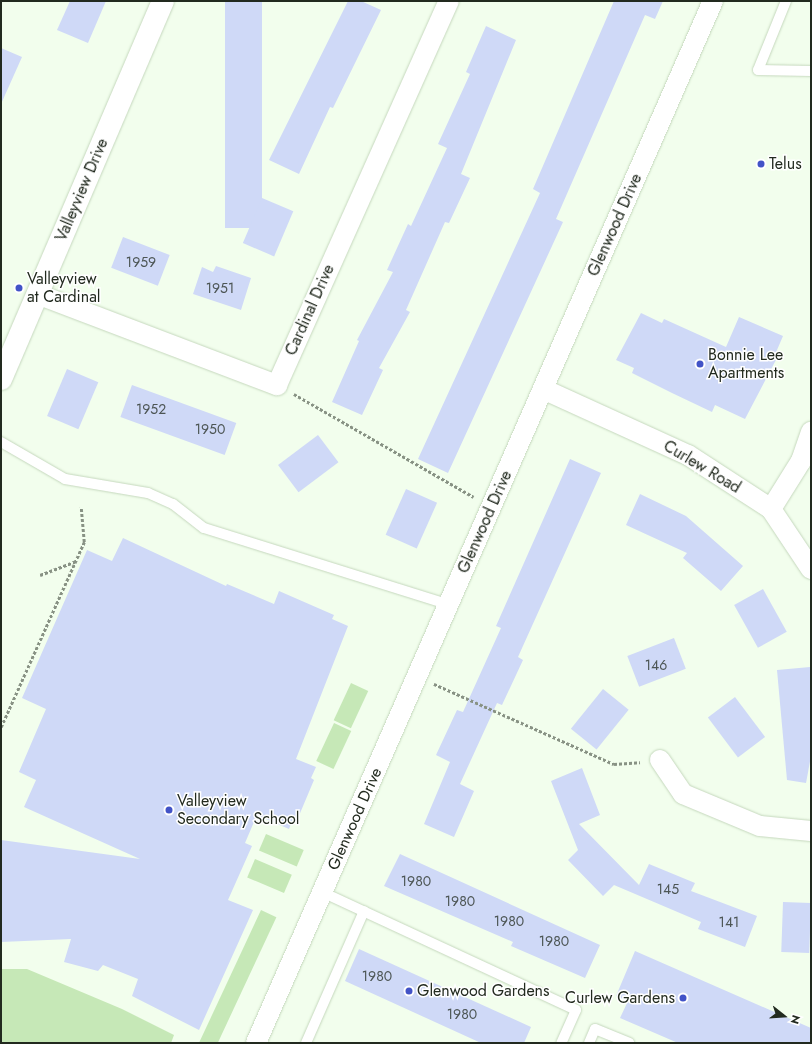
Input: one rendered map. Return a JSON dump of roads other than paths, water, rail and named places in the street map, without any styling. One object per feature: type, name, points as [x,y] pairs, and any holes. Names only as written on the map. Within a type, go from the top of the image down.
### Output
[{"type":"street","name":"Valleyview Drive","points":[[1,379],[163,1]]},
{"type":"street","name":"Cardinal Drive","points":[[37,294],[277,385],[449,1]]},
{"type":"street","name":"Glenwood Drive","points":[[256,1043],[713,1]]},
{"type":"street","name":"Curlew Road","points":[[544,389],[688,455],[771,510],[811,569]]},
{"type":"street","points":[[771,510],[800,461],[811,432]]},
{"type":"street","points":[[660,760],[683,794],[760,826],[811,831]]},
{"type":"lane","points":[[786,1],[758,70],[811,72]]},
{"type":"lane","points":[[1,442],[65,479],[148,493],[173,504],[204,528],[449,605]]},
{"type":"lane","points":[[322,892],[576,1010],[561,1043]]},
{"type":"lane","points":[[306,1043],[364,912]]},
{"type":"lane","points":[[589,1043],[595,1029],[629,1043]]},
{"type":"place","name":"Telus","points":[[761,164]]},
{"type":"place","name":"Valleyview at Cardinal","points":[[19,288]]},
{"type":"place","name":"Bonnie Lee Apartments","points":[[700,364]]},
{"type":"place","name":"Valleyview Secondary School","points":[[169,810]]},
{"type":"place","name":"Glenwood Gardens","points":[[409,991]]},
{"type":"place","name":"Curlew Gardens","points":[[683,998]]}]
